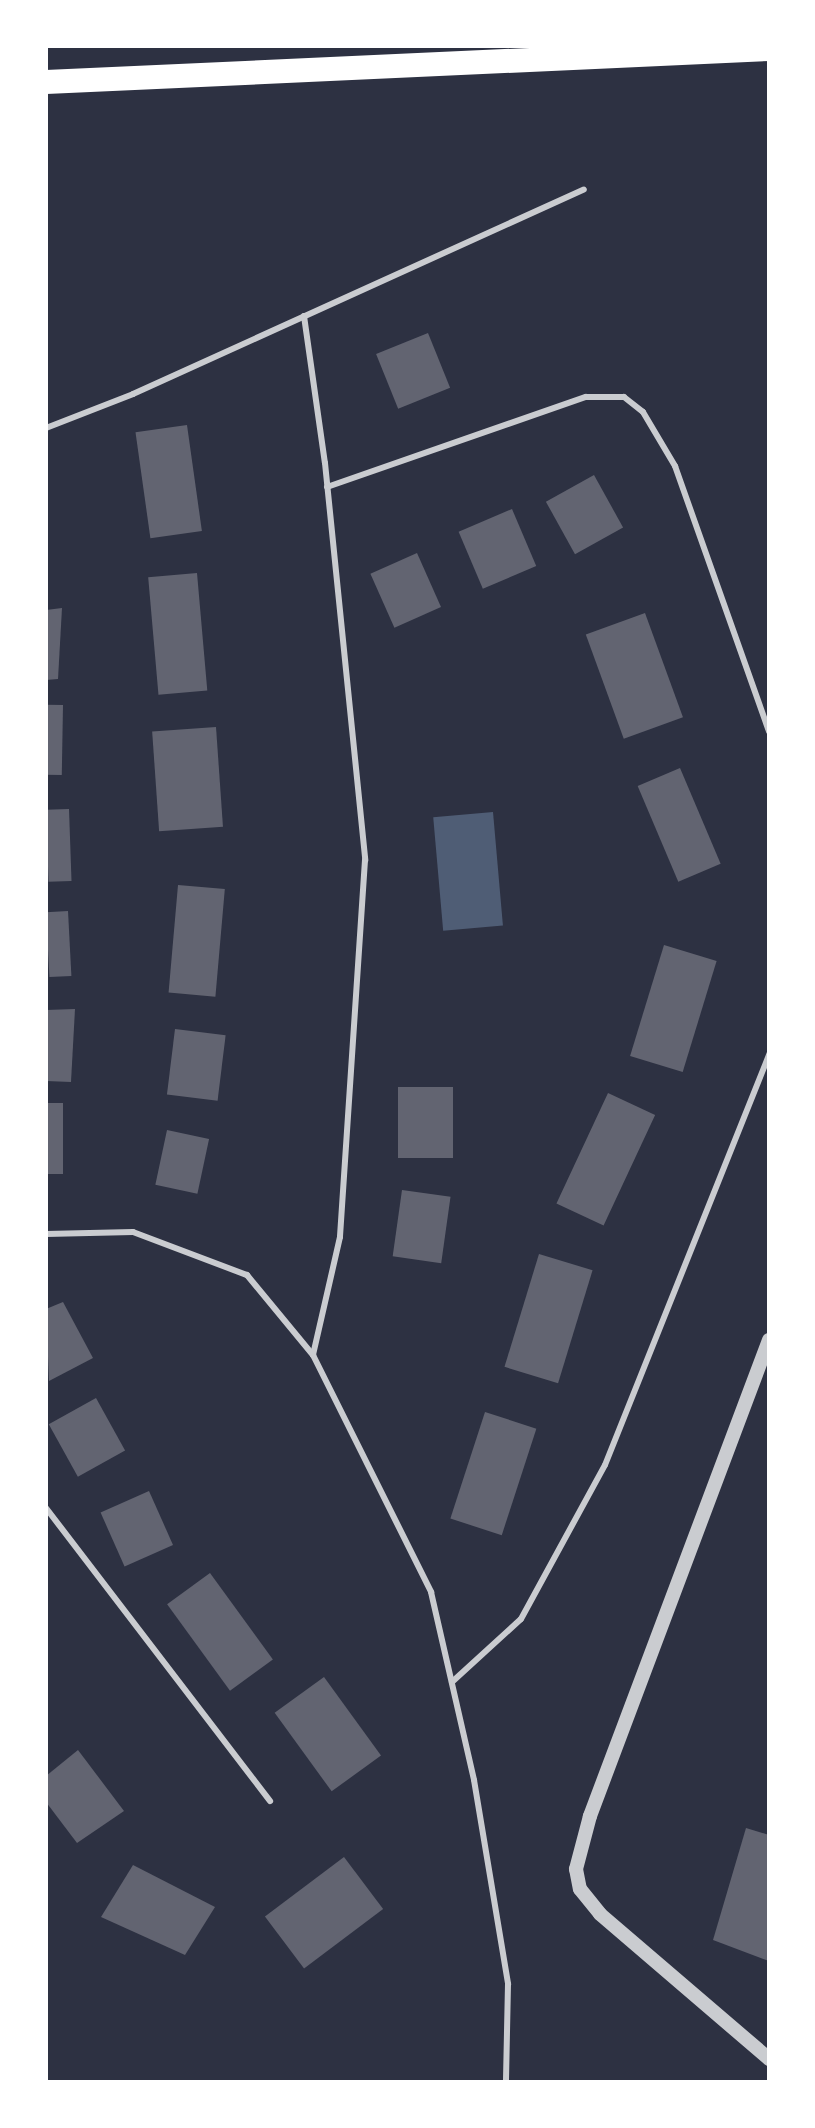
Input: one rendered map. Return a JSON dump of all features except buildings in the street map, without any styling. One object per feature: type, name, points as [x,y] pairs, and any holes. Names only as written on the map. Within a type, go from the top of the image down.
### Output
[{"type":"highway","points":[[46,82],[769,49]]},
{"type":"street","points":[[769,1340],[590,1816],[576,1869],[580,1889],[600,1914],[769,2059]]},
{"type":"lane","points":[[46,428],[584,189]]},
{"type":"lane","points":[[304,316],[327,487],[365,860],[340,1237],[313,1355]]},
{"type":"lane","points":[[327,487],[586,397],[624,397],[643,412],[675,466],[769,732]]},
{"type":"lane","points":[[452,1682],[521,1619],[605,1465],[769,1054]]},
{"type":"lane","points":[[46,1234],[133,1232],[247,1275],[313,1355],[431,1592],[474,1780],[508,1984],[506,2082]]},
{"type":"lane","points":[[46,1508],[270,1801]]},
{"type":"water","points":[[493,812],[503,926],[443,931],[433,817]]}]
